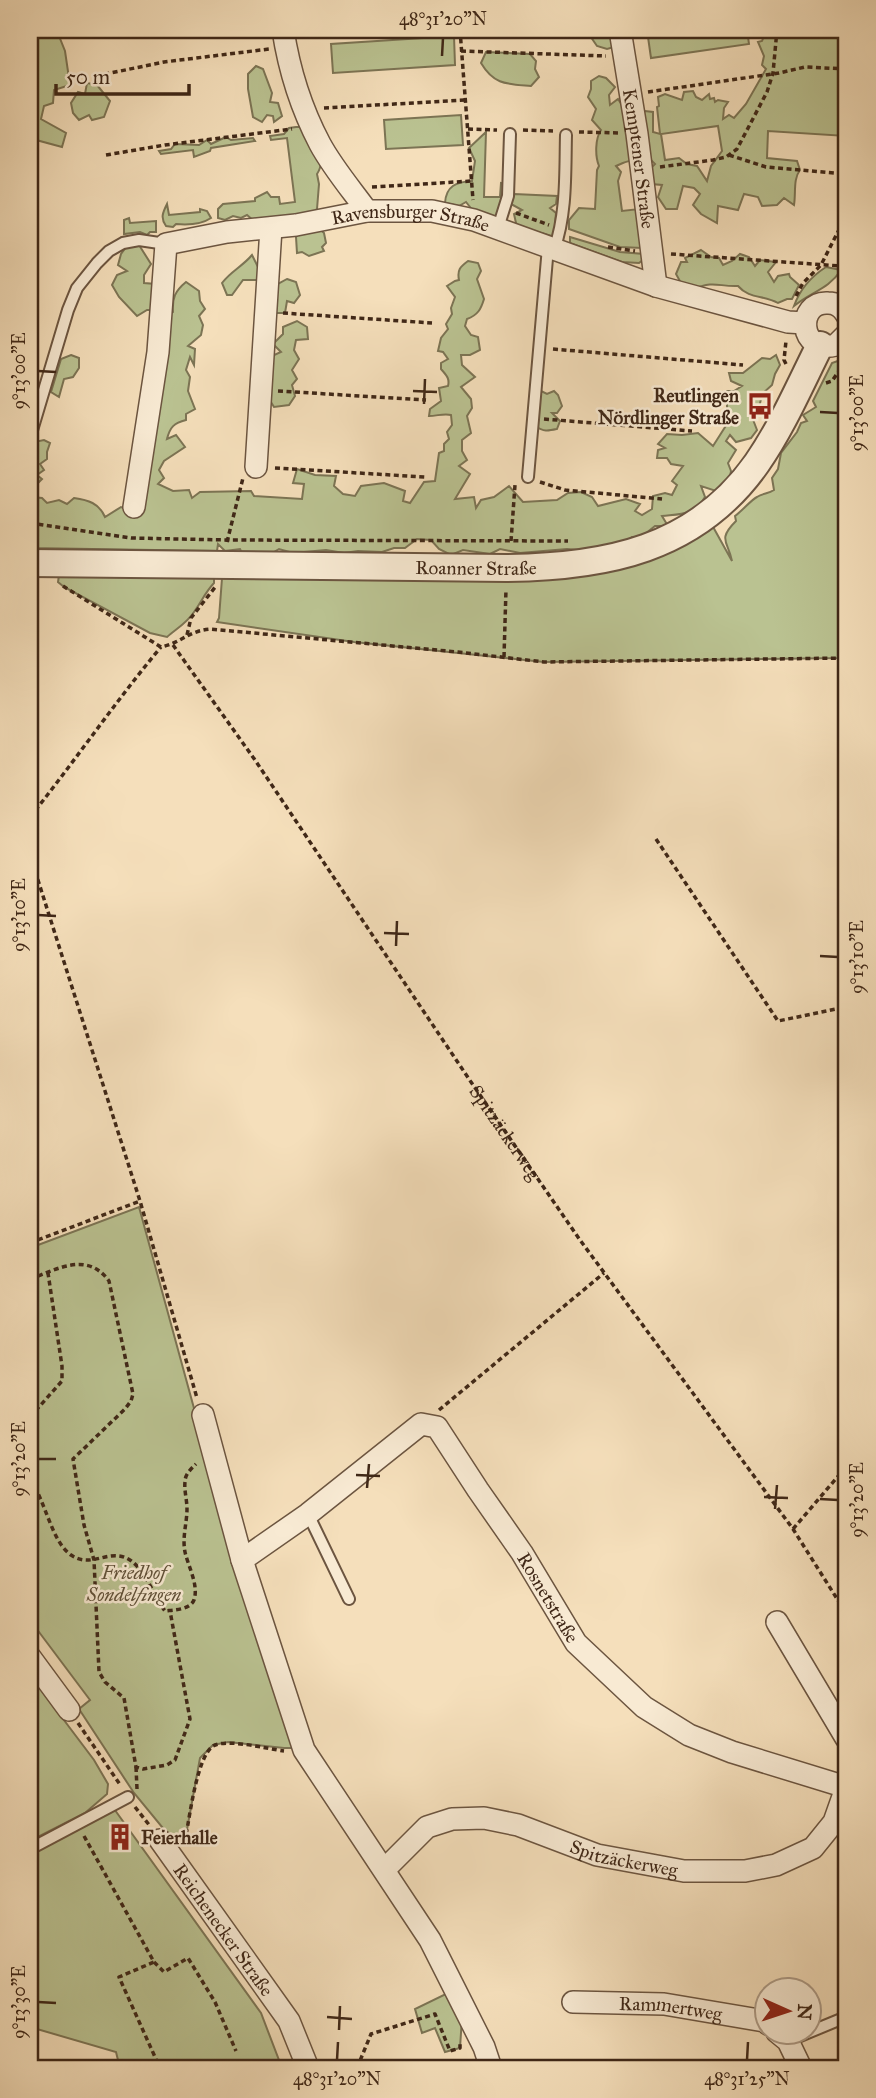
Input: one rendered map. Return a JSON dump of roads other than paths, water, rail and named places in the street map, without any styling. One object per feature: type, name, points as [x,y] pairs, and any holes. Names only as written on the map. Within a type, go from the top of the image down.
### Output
[{"type":"street","name":"Kemptener Straße","points":[[620,30],[656,285]]},
{"type":"street","points":[[284,38],[290,68],[320,144],[367,211]]},
{"type":"street","name":"Ravensburger Straße","points":[[166,244],[209,235],[304,224],[367,211],[432,211],[474,220],[656,285],[788,322],[805,323]]},
{"type":"street","points":[[256,467],[271,228]]},
{"type":"street","points":[[134,507],[158,352],[166,244]]},
{"type":"street","points":[[843,303],[817,305],[811,309],[805,323],[809,337],[820,345],[836,345],[846,335]]},
{"type":"street","name":"Roanner Straße","points":[[30,563],[225,552],[506,569],[566,566],[618,558],[662,543],[696,523],[726,499],[755,466],[768,445],[820,345]]},
{"type":"street","points":[[202,1415],[242,1560],[304,1750],[430,1940],[479,2036],[491,2068]]},
{"type":"street","name":"Rosnetstraße","points":[[308,1514],[421,1424],[437,1427],[522,1553],[576,1643],[644,1707],[689,1735],[732,1752],[846,1787]]},
{"type":"street","points":[[242,1560],[308,1514]]},
{"type":"street","points":[[777,1622],[846,1738]]},
{"type":"street","points":[[30,1657],[69,1710]]},
{"type":"street","name":"Spitzäckerweg","points":[[385,1870],[427,1827],[452,1819],[484,1818],[518,1825],[597,1855],[684,1871],[745,1871],[776,1865],[813,1848],[834,1822],[846,1787]]},
{"type":"street","name":"Reichenecker Straße","points":[[160,1840],[289,2021],[308,2068]]},
{"type":"street","name":"Rammertweg","points":[[573,2002],[664,2004],[754,2019]]},
{"type":"street","points":[[789,2046],[801,2068]]},
{"type":"lane","points":[[498,228],[507,204],[510,134]]},
{"type":"lane","points":[[528,477],[538,348],[551,248],[561,224],[566,135]]},
{"type":"lane","name":"Ravensburger Straße","points":[[30,437],[77,288],[103,257],[123,243],[139,240],[166,244]]},
{"type":"lane","points":[[308,1514],[349,1599]]},
{"type":"lane","points":[[30,1849],[128,1797]]},
{"type":"lane","points":[[824,2024],[846,2017]]},
{"type":"place","name":"Reutlingen Nördlinger Straße","points":[[760,406]]},
{"type":"place","name":"Feierhalle","points":[[120,1837]]},
{"type":"park label","name":"Friedhof Sondelfingen","points":[[134,1583]]}]
